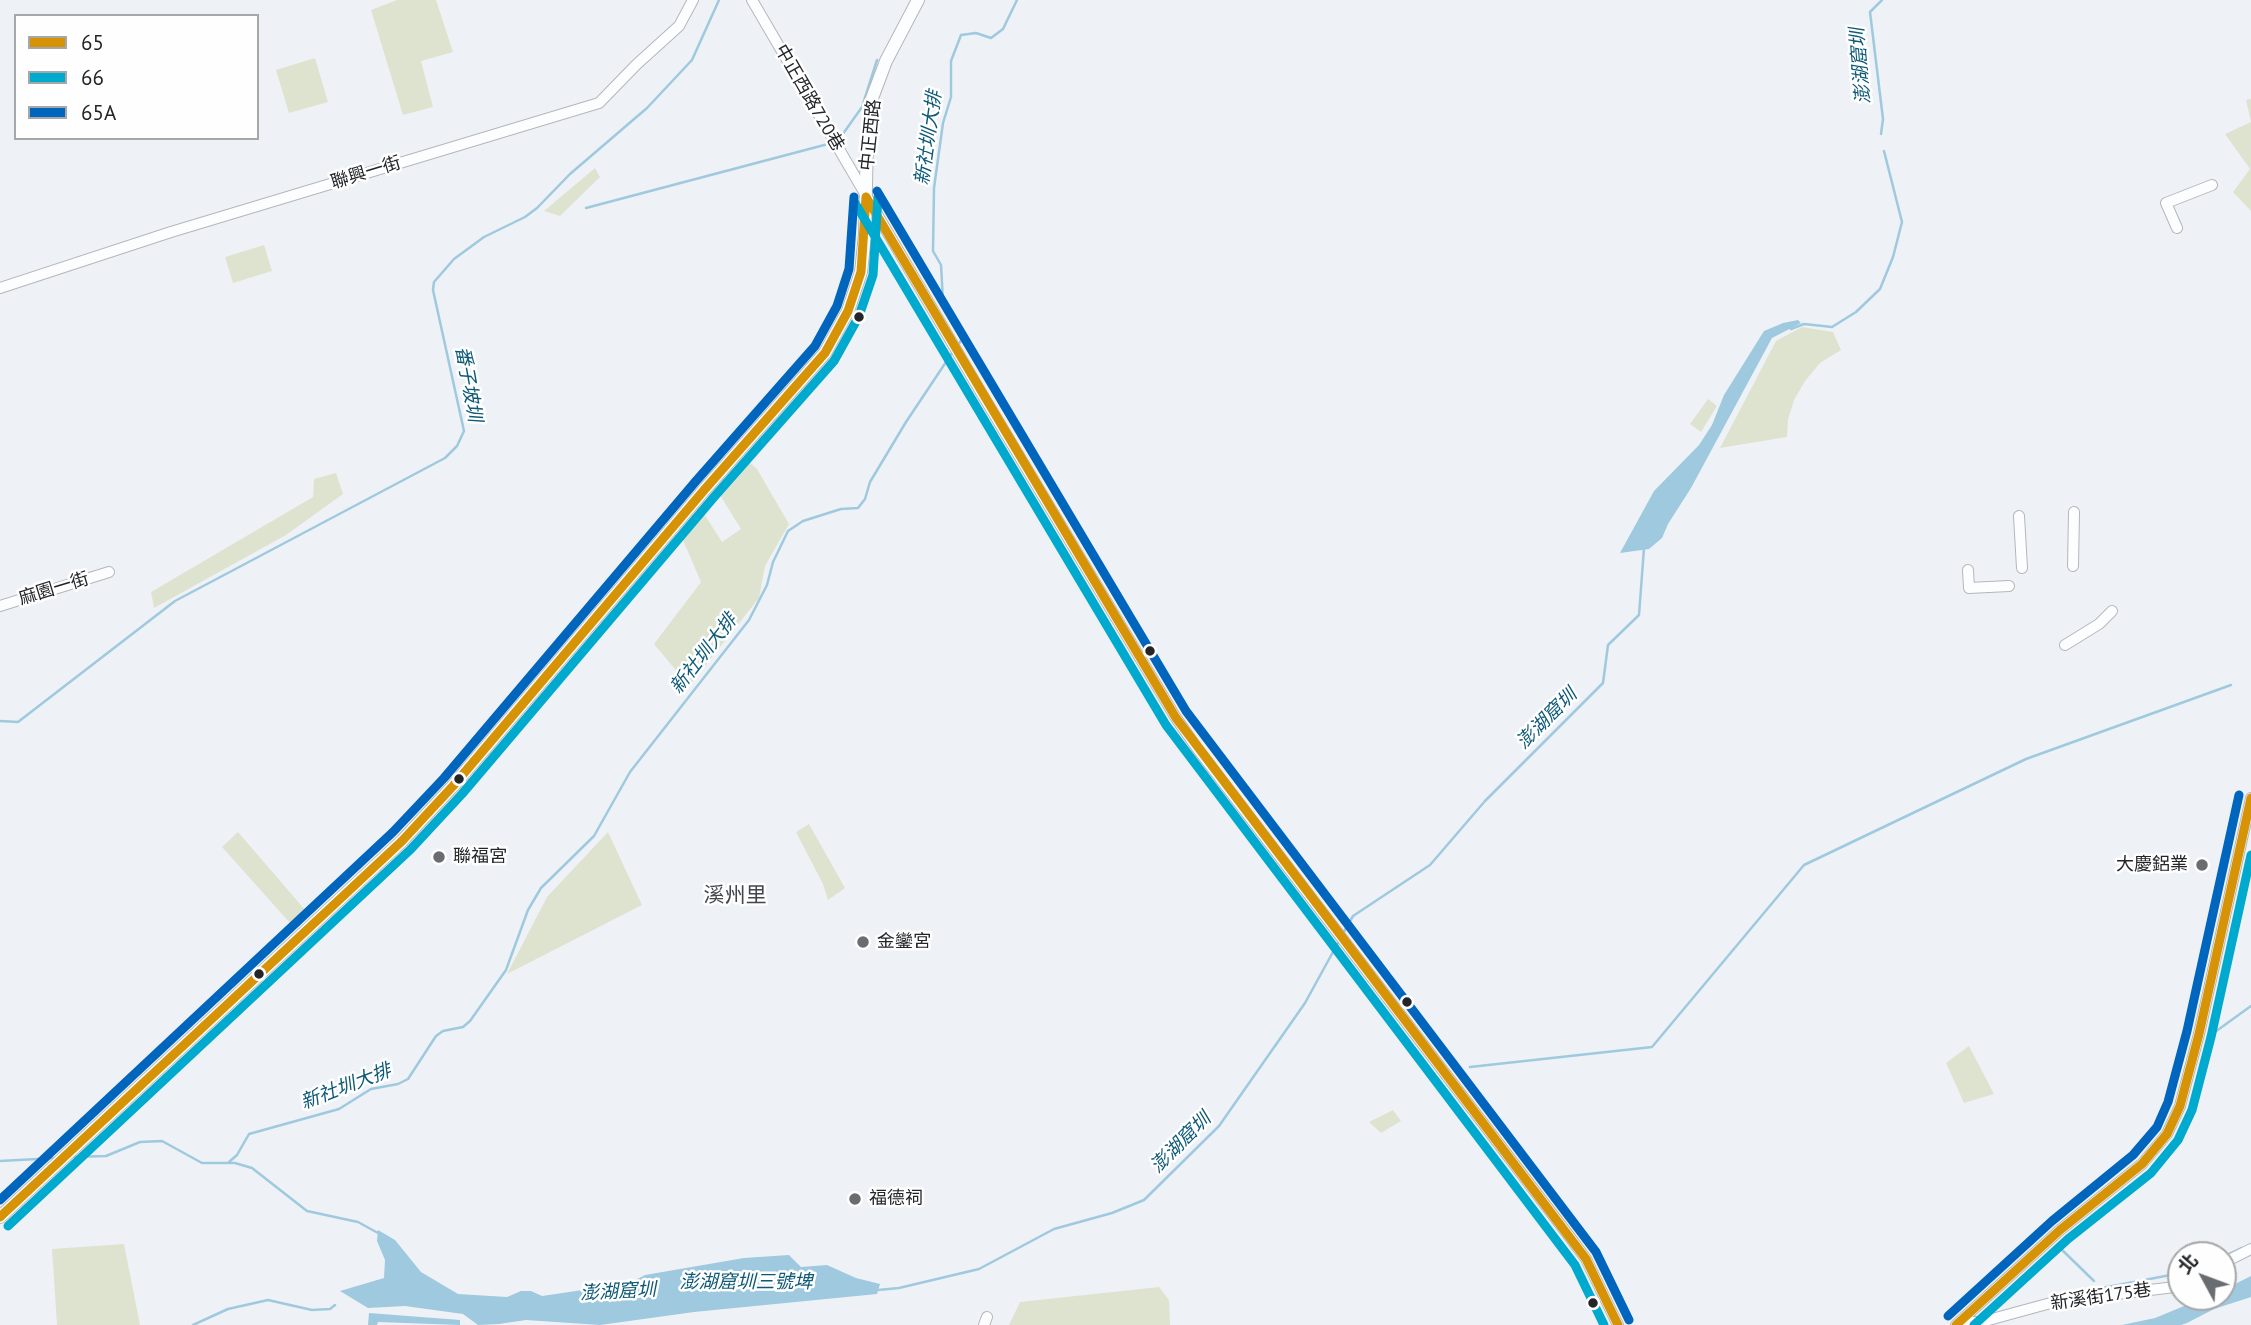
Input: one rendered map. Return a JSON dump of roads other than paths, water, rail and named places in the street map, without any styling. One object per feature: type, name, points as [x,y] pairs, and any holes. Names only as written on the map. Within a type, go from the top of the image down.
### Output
[{"type":"main road","name":"中正西路","points":[[0,1217],[402,841],[453,786],[705,489],[825,353],[848,312],[861,272],[866,235],[867,136],[871,101],[886,61],[918,0]]},
{"type":"street","name":"聯興一街","points":[[0,288],[171,232],[599,103],[636,64],[679,26],[693,0]]},
{"type":"street","name":"中正西路720巷","points":[[752,0],[959,355],[1176,718],[1586,1259],[1618,1325]]},
{"type":"street","points":[[2177,228],[2166,203],[2212,185]]},
{"type":"street","points":[[2073,566],[2074,512]]},
{"type":"street","points":[[2019,516],[2022,568]]},
{"type":"street","points":[[1968,570],[1969,588],[2009,586]]},
{"type":"street","name":"麻園一街","points":[[0,606],[109,572]]},
{"type":"street","points":[[2065,645],[2099,624],[2112,611]]},
{"type":"street","points":[[1957,1324],[2060,1230],[2143,1164],[2167,1134],[2180,1106],[2199,1034],[2251,798]]},
{"type":"street","name":"新溪街175巷","points":[[1957,1324],[1978,1323],[2058,1301],[2167,1288]]},
{"type":"water","points":[[1798,320],[1801,323],[1772,338],[1662,538],[1649,549],[1620,553],[1654,491],[1699,445],[1712,425],[1724,395],[1764,331]]},
{"type":"water","name":"澎湖窟圳三號埤","points":[[378,1230],[395,1240],[421,1272],[458,1294],[507,1297],[521,1291],[531,1291],[542,1296],[630,1283],[645,1275],[744,1258],[789,1255],[801,1267],[827,1265],[856,1278],[880,1284],[877,1294],[694,1312],[600,1325],[526,1320],[478,1325],[463,1314],[405,1306],[368,1308],[340,1291],[384,1278],[385,1260],[377,1241]]},
{"type":"water","points":[[2251,1276],[2251,1297],[2237,1302],[2237,1283]]},
{"type":"water","points":[[2172,1311],[2210,1311],[2181,1325],[2122,1325],[2155,1318]]},
{"type":"water","points":[[369,1313],[460,1320],[460,1325],[378,1322],[377,1325],[368,1325]]},
{"type":"waterway","name":"番子坡圳","points":[[0,721],[18,722],[175,601],[445,458],[457,446],[464,431],[433,290],[434,282],[454,259],[484,237],[525,217],[537,208],[570,174],[647,108],[692,60],[719,0]]},
{"type":"waterway","name":"新社圳大排","points":[[958,345],[962,339],[943,301],[941,265],[933,251],[934,188],[943,123],[951,97],[951,61],[961,35],[976,33],[991,38],[1003,29],[1017,0]]},
{"type":"waterway","name":"澎湖窟圳","points":[[1881,134],[1883,119],[1870,12],[1882,0]]},
{"type":"waterway","points":[[840,138],[862,107],[877,60]]},
{"type":"waterway","points":[[586,208],[828,144]]},
{"type":"waterway","name":"澎湖窟圳","points":[[1791,329],[1804,324],[1832,327],[1856,312],[1880,289],[1893,257],[1902,222],[1884,151]]},
{"type":"waterway","name":"新社圳大排","points":[[229,1162],[237,1155],[249,1134],[339,1109],[371,1089],[398,1084],[408,1079],[436,1036],[443,1031],[463,1027],[470,1021],[506,970],[528,910],[541,888],[594,836],[630,772],[749,620],[767,585],[773,562],[788,531],[803,521],[841,509],[858,508],[865,499],[870,482],[906,422],[954,350]]},
{"type":"waterway","name":"澎湖窟圳","points":[[1342,935],[1353,916],[1430,865],[1485,801],[1603,683],[1608,645],[1639,615],[1644,548]]},
{"type":"waterway","points":[[1470,1067],[1652,1047],[1804,865],[2026,759],[2231,685]]},
{"type":"waterway","name":"澎湖窟圳","points":[[878,1290],[899,1288],[979,1269],[1054,1229],[1112,1213],[1144,1200],[1219,1126],[1305,1003],[1339,941]]},
{"type":"waterway","points":[[2208,1037],[2251,1006]]},
{"type":"waterway","name":"澎湖窟圳","points":[[70,1157],[106,1156],[140,1142],[162,1141],[202,1163],[235,1163],[252,1168],[307,1211],[358,1222],[378,1233]]},
{"type":"waterway","name":"澎湖窟圳","points":[[0,1161],[56,1158]]},
{"type":"waterway","points":[[2058,1246],[2094,1281]]},
{"type":"waterway","points":[[2237,1250],[2242,1248]]},
{"type":"waterway","points":[[2102,1288],[2167,1276]]},
{"type":"waterway","points":[[193,1325],[228,1309],[268,1300],[312,1310],[330,1309],[335,1305]]},
{"type":"place","name":"聯福宮","points":[[439,857]]},
{"type":"place","name":"大慶鋁業","points":[[2202,865]]},
{"type":"place","name":"金鑾宮","points":[[863,942]]},
{"type":"place","name":"福德祠","points":[[855,1199]]},
{"type":"district","name":"溪州里","points":[[735,896]]}]
